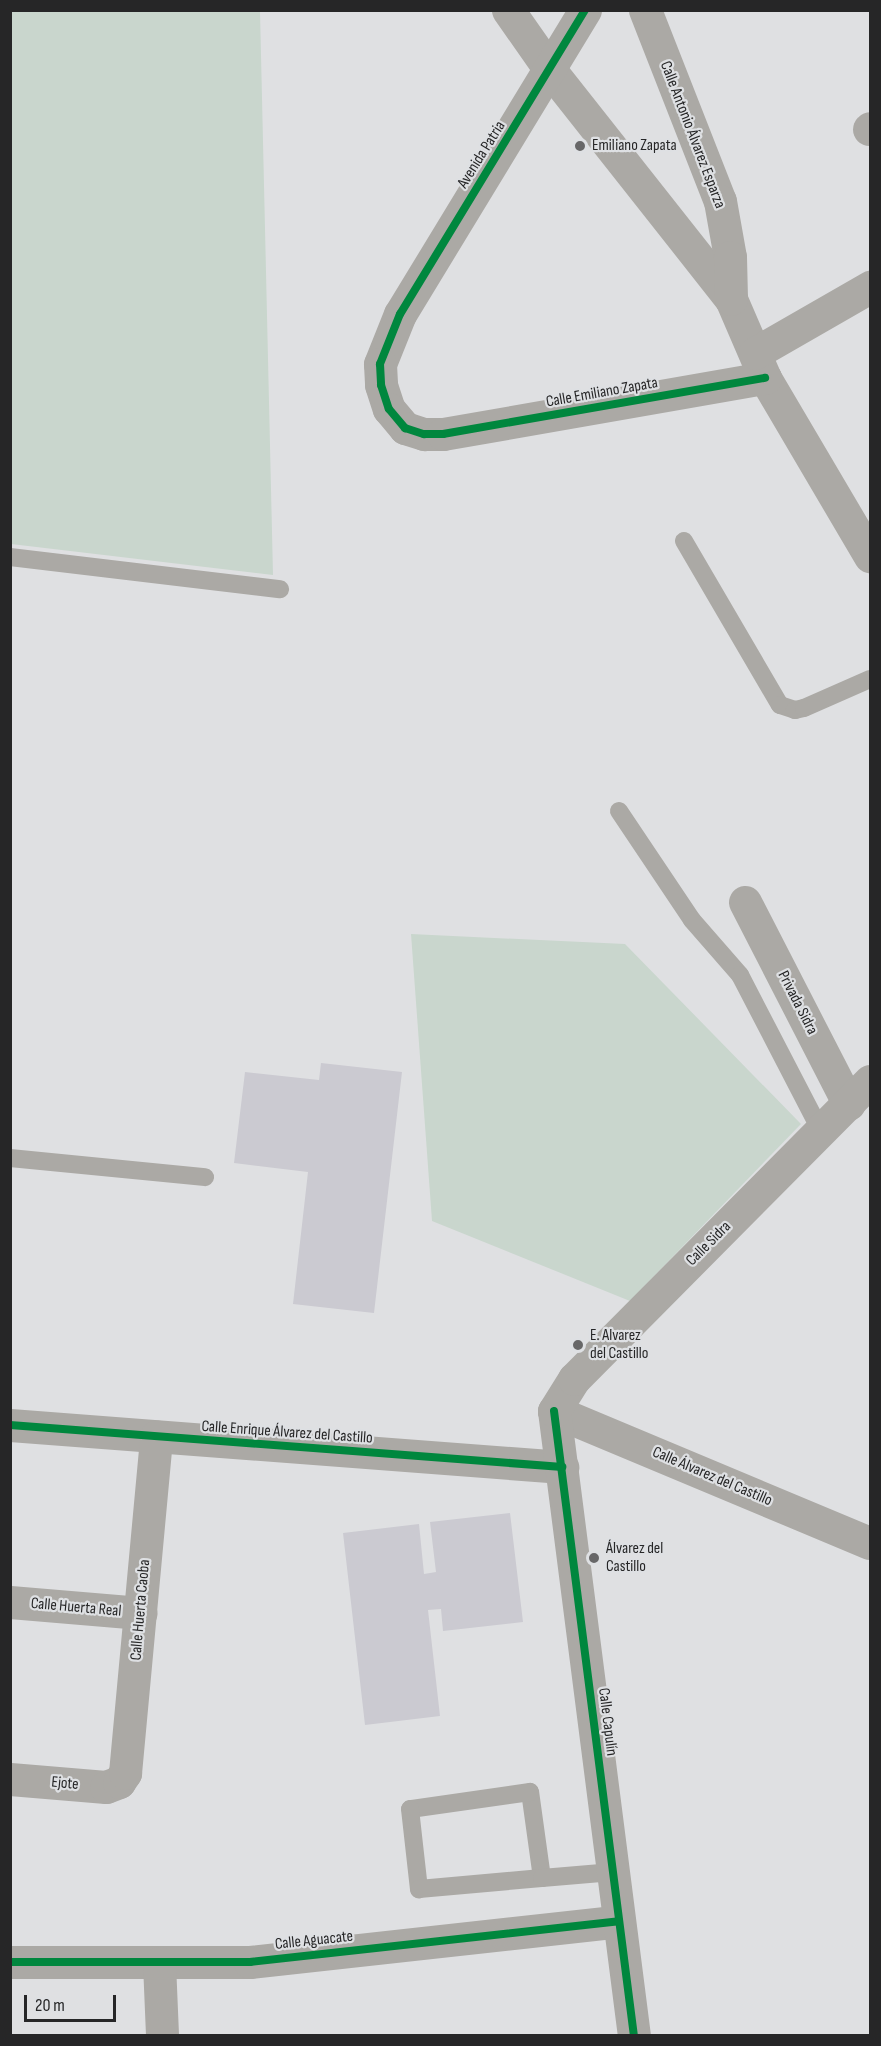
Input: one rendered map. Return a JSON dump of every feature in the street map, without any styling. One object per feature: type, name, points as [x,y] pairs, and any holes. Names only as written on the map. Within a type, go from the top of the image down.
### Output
[{"type":"street","name":"Calle Antonio Álvarez Esparza","points":[[508,10],[550,70],[731,299],[760,366],[870,556]]},
{"type":"street","name":"Avenida Patria","points":[[443,434],[424,435],[405,428],[389,409],[381,384],[380,364],[400,314],[585,10]]},
{"type":"street","name":"Calle Antonio Álvarez Esparza","points":[[645,10],[720,201],[730,257],[731,299]]},
{"type":"street","name":"Calle Emiliano Zapata","points":[[443,434],[760,366],[870,287]]},
{"type":"street","name":"Privada Sidra","points":[[745,902],[860,1093]]},
{"type":"street","name":"Calle Sidra","points":[[554,1411],[574,1379],[860,1093]]},
{"type":"street","name":"Calle Capulín","points":[[554,1411],[634,2036]]},
{"type":"street","name":"Calle Álvarez del Castillo","points":[[554,1411],[870,1543]]},
{"type":"street","name":"Calle Enrique Álvarez del Castillo","points":[[10,1425],[562,1467]]},
{"type":"street","name":"Calle Huerta Caoba","points":[[118,1782],[128,1760],[156,1436]]},
{"type":"street","name":"Calle Huerta Real","points":[[10,1602],[141,1613]]},
{"type":"street","name":"Ejote","points":[[10,1779],[97,1786],[118,1782]]},
{"type":"street","name":"Calle Aguacate","points":[[10,1962],[250,1962],[619,1921]]},
{"type":"street","points":[[159,1963],[162,2036]]},
{"type":"lane","points":[[684,541],[780,705],[795,711],[870,679]]},
{"type":"lane","points":[[10,557],[280,590]]},
{"type":"lane","points":[[619,811],[692,920],[740,975],[821,1131]]},
{"type":"lane","points":[[10,1158],[205,1177]]},
{"type":"lane","points":[[542,1878],[530,1792],[410,1809],[419,1889],[613,1872]]},
{"type":"shaded area","points":[[11,10],[260,11],[273,575],[11,544]]},
{"type":"shaded area","points":[[411,934],[625,944],[801,1124],[630,1301],[432,1221]]},
{"type":"building","points":[[321,1063],[402,1072],[374,1313],[293,1304],[308,1172],[234,1163],[245,1072],[319,1080]]},
{"type":"building","points":[[510,1513],[523,1622],[443,1631],[441,1609],[428,1610],[440,1716],[365,1725],[343,1533],[419,1524],[424,1574],[436,1572],[430,1522]]},
{"type":"cycle path","points":[[585,10],[400,314],[380,364],[381,385],[389,409],[405,428],[424,434],[443,434],[765,378]]},
{"type":"cycle path","points":[[554,1411],[634,2036]]},
{"type":"cycle path","points":[[10,1425],[562,1467]]},
{"type":"cycle path","points":[[10,1962],[250,1962],[619,1921]]},
{"type":"place","name":"Emiliano Zapata","points":[[580,146]]},
{"type":"place","name":"E. Alvarez del Castillo","points":[[578,1345]]},
{"type":"place","name":"Álvarez del Castillo","points":[[594,1558]]}]
